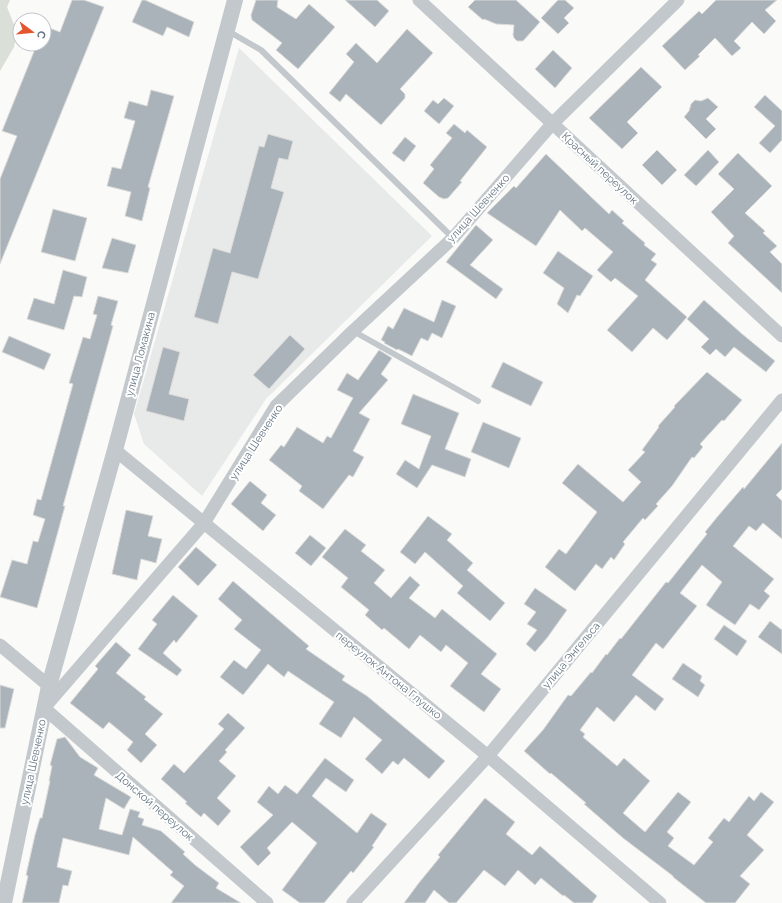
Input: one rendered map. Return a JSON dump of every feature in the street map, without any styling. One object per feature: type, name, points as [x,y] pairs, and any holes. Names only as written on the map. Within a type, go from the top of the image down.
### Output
[{"type":"street","name":"улица Ломакина","points":[[44,708],[115,450],[235,0]]},
{"type":"street","name":"Красный переулок","points":[[419,0],[782,336]]},
{"type":"street","name":"улица Шевченко","points":[[4,903],[44,708],[204,523],[276,406],[353,331],[453,238],[552,124],[678,0]]},
{"type":"street","name":"улица Энгельса","points":[[353,903],[488,756],[782,400]]},
{"type":"street","name":"переулок Антона Глушко","points":[[115,450],[488,756],[660,903]]},
{"type":"street","points":[[0,645],[49,686]]},
{"type":"street","name":"Донской переулок","points":[[44,708],[267,903]]},
{"type":"lane","points":[[227,30],[261,50],[453,238]]},
{"type":"lane","points":[[353,331],[478,401]]},
{"type":"shaded area","points":[[0,0],[10,0],[7,7],[12,20],[12,50],[0,71]]},
{"type":"shaded area","points":[[239,48],[432,236],[266,399],[202,496],[144,444],[134,414]]},
{"type":"building","points":[[72,0],[84,0],[104,7],[0,264],[0,179],[17,136],[2,131],[34,52],[52,52],[52,29],[60,32]]},
{"type":"building","points":[[142,0],[194,22],[189,37],[167,27],[163,36],[132,22]]},
{"type":"building","points":[[256,0],[278,0],[277,7],[296,19],[309,4],[335,27],[298,69],[276,50],[282,43],[252,20],[251,15]]},
{"type":"building","points":[[345,0],[377,0],[389,11],[375,27]]},
{"type":"building","points":[[475,0],[516,0],[540,22],[523,41],[517,41],[513,35],[514,25],[496,24],[484,19],[483,20],[468,7]]},
{"type":"building","points":[[558,0],[565,0],[574,8],[564,18],[569,23],[558,34],[541,18]]},
{"type":"building","points":[[716,0],[777,0],[765,10],[776,21],[764,34],[752,22],[734,41],[741,48],[732,56],[715,38],[698,55],[700,56],[685,70],[662,46],[699,11],[702,14]]},
{"type":"building","points":[[407,29],[433,53],[400,89],[405,94],[405,98],[381,125],[346,94],[340,102],[329,93],[354,62],[346,54],[356,43],[377,63]]},
{"type":"building","points":[[553,50],[572,68],[555,88],[535,69]]},
{"type":"building","points":[[641,67],[662,87],[627,122],[638,133],[622,149],[589,118]]},
{"type":"building","points":[[151,90],[174,96],[148,187],[150,188],[142,221],[125,216],[131,192],[107,186],[112,167],[121,169],[135,121],[124,118],[129,101],[147,106]]},
{"type":"building","points":[[765,95],[782,111],[782,140],[770,153],[759,143],[775,126],[754,107]]},
{"type":"building","points":[[444,98],[454,106],[439,124],[424,111],[433,100],[438,104]]},
{"type":"building","points":[[708,98],[718,107],[706,119],[716,129],[706,139],[684,117],[695,100],[701,101]]},
{"type":"building","points":[[454,124],[465,133],[467,130],[487,147],[460,181],[462,182],[448,198],[444,199],[439,197],[423,183],[434,169],[430,165],[452,138],[446,133]]},
{"type":"building","points":[[268,134],[293,141],[288,160],[279,158],[271,188],[284,192],[258,279],[232,272],[218,324],[194,317],[213,248],[230,253],[259,146],[264,147]]},
{"type":"building","points":[[405,137],[416,146],[404,162],[392,153]]},
{"type":"building","points":[[657,150],[677,170],[662,185],[642,165]]},
{"type":"building","points":[[708,150],[719,162],[696,186],[684,175]]},
{"type":"building","points":[[738,153],[772,186],[745,213],[765,231],[763,233],[777,246],[770,252],[782,264],[782,293],[728,243],[734,236],[711,212],[734,189],[718,174]]},
{"type":"building","points":[[546,154],[609,214],[612,210],[624,221],[622,223],[645,243],[644,245],[656,254],[651,260],[657,264],[645,280],[687,317],[667,340],[653,328],[632,352],[607,330],[638,296],[615,278],[611,282],[597,270],[613,252],[585,228],[582,231],[560,210],[536,246],[487,213],[514,186],[516,188]]},
{"type":"building","points":[[53,209],[87,218],[75,261],[41,252]]},
{"type":"building","points":[[476,225],[493,240],[470,265],[503,289],[496,299],[446,262]]},
{"type":"building","points":[[112,238],[136,245],[128,273],[102,268]]},
{"type":"building","points":[[558,251],[593,276],[580,296],[577,295],[568,313],[557,304],[564,288],[543,273]]},
{"type":"building","points":[[63,270],[87,277],[82,297],[74,296],[64,330],[27,319],[34,298],[54,304]]},
{"type":"building","points":[[98,296],[118,301],[111,325],[113,326],[63,506],[65,506],[37,608],[0,597],[12,560],[27,564],[33,541],[38,542],[45,519],[33,515],[37,499],[41,500],[73,384],[69,383],[83,337],[90,339],[97,315],[93,314]]},
{"type":"building","points":[[442,300],[456,306],[442,338],[432,333],[428,341],[421,338],[412,356],[398,349],[397,350],[381,340],[388,326],[393,329],[404,308],[434,322]]},
{"type":"building","points":[[704,300],[775,361],[766,372],[734,347],[725,357],[716,349],[710,355],[701,347],[709,339],[687,319]]},
{"type":"building","points":[[290,335],[305,349],[269,389],[253,375]]},
{"type":"building","points":[[9,336],[51,354],[44,370],[2,352]]},
{"type":"building","points":[[163,347],[180,352],[169,394],[189,399],[184,421],[146,411]]},
{"type":"building","points":[[379,350],[392,358],[381,374],[388,380],[359,413],[370,419],[353,451],[364,457],[353,477],[349,475],[323,509],[299,491],[302,486],[269,460],[281,445],[284,447],[297,427],[323,443],[327,436],[331,438],[353,398],[337,390],[347,373],[358,380]]},
{"type":"building","points":[[503,362],[543,382],[531,406],[491,387]]},
{"type":"building","points":[[707,372],[742,400],[724,421],[722,420],[700,444],[703,447],[694,458],[692,457],[672,486],[656,504],[658,506],[645,520],[643,518],[623,542],[625,544],[614,560],[611,557],[602,569],[596,564],[575,591],[545,567],[559,549],[566,554],[597,512],[562,483],[578,464],[623,502],[641,482],[628,470],[645,452],[642,450],[659,427],[658,426],[675,407],[674,406]]},
{"type":"building","points":[[413,394],[459,413],[445,449],[471,459],[465,477],[432,465],[417,488],[396,474],[405,460],[419,469],[431,436],[401,424]]},
{"type":"building","points":[[483,422],[521,438],[509,468],[471,452]]},
{"type":"building","points":[[782,443],[782,489],[776,495],[782,501],[782,539],[763,523],[756,531],[749,526],[733,546],[774,579],[764,591],[770,596],[759,610],[750,604],[735,625],[706,605],[722,582],[702,565],[680,593],[697,606],[663,649],[656,643],[632,675],[664,699],[655,711],[636,695],[614,722],[597,707],[580,730],[585,734],[583,737],[617,766],[624,758],[650,781],[623,813],[645,832],[678,792],[691,802],[667,832],[674,838],[668,846],[694,865],[713,842],[708,838],[724,818],[729,822],[749,796],[754,801],[761,792],[774,802],[747,835],[764,850],[740,876],[750,884],[735,903],[706,903],[623,838],[584,804],[586,803],[524,751],[543,730],[568,695],[571,696],[591,672],[592,673],[666,582],[668,583],[707,534],[705,532],[718,516],[743,487],[744,489]]},
{"type":"building","points":[[250,481],[267,495],[261,503],[276,515],[263,531],[231,504]]},
{"type":"building","points":[[126,510],[153,516],[148,536],[162,539],[156,563],[141,559],[137,580],[112,574]]},
{"type":"building","points":[[428,516],[452,534],[447,540],[473,563],[467,570],[505,603],[490,621],[457,593],[463,586],[425,552],[415,564],[400,552]]},
{"type":"building","points":[[345,529],[366,545],[361,551],[385,570],[374,583],[391,598],[410,576],[420,585],[409,598],[435,618],[442,609],[497,654],[481,674],[501,689],[484,712],[450,686],[468,663],[446,645],[441,652],[420,635],[409,649],[384,628],[382,630],[365,615],[369,610],[341,587],[348,578],[322,557]]},
{"type":"building","points":[[310,535],[326,548],[311,566],[295,553]]},
{"type":"building","points":[[196,547],[217,565],[198,586],[178,567]]},
{"type":"building","points":[[233,581],[309,646],[306,649],[345,676],[342,680],[367,696],[445,761],[429,779],[404,758],[398,765],[393,761],[382,774],[365,759],[382,740],[354,717],[341,738],[319,724],[334,702],[288,671],[284,677],[268,664],[243,695],[220,677],[234,660],[246,669],[261,650],[234,629],[242,620],[218,599]]},
{"type":"building","points":[[535,588],[567,610],[535,652],[526,644],[537,630],[527,624],[536,612],[524,604]]},
{"type":"building","points":[[173,595],[198,616],[176,643],[174,640],[163,653],[182,670],[177,676],[138,649],[157,624],[152,620]]},
{"type":"building","points":[[770,621],[782,630],[782,654],[758,637]]},
{"type":"building","points":[[724,625],[747,641],[737,656],[714,639]]},
{"type":"building","points":[[116,642],[131,655],[116,673],[146,697],[144,699],[163,714],[145,734],[157,745],[141,763],[127,750],[133,742],[109,722],[103,729],[70,703],[98,669],[95,666]]},
{"type":"building","points":[[683,663],[702,676],[700,681],[705,685],[698,697],[672,679]]},
{"type":"building","points":[[0,685],[14,689],[5,728],[0,728]]},
{"type":"building","points":[[228,713],[245,728],[225,750],[227,752],[219,761],[236,776],[217,798],[231,811],[218,826],[204,813],[201,817],[185,803],[187,802],[161,779],[174,764],[184,773],[224,729],[218,724]]},
{"type":"building","points":[[65,737],[80,757],[98,768],[94,775],[131,797],[124,809],[106,798],[99,829],[122,835],[130,809],[140,812],[138,817],[144,819],[142,825],[161,831],[185,852],[183,854],[195,865],[219,883],[216,888],[241,903],[171,903],[184,886],[170,875],[173,872],[133,837],[129,855],[63,838],[57,867],[72,871],[68,886],[63,885],[59,903],[22,903],[28,876],[26,875],[35,835],[40,818],[42,818],[50,781],[52,766],[50,765],[57,739]]},
{"type":"building","points":[[325,758],[354,780],[346,792],[326,778],[312,796],[357,833],[371,813],[387,824],[372,846],[374,847],[353,873],[351,871],[324,903],[300,903],[282,890],[317,843],[292,822],[267,848],[271,853],[258,866],[240,847],[273,815],[257,802],[269,786],[278,794],[285,785],[297,794]]},
{"type":"building","points":[[485,798],[515,822],[506,834],[532,855],[540,846],[597,896],[592,903],[574,903],[541,878],[535,885],[518,870],[505,886],[484,870],[456,903],[449,903],[434,890],[425,903],[404,903],[440,857],[438,855]]}]
